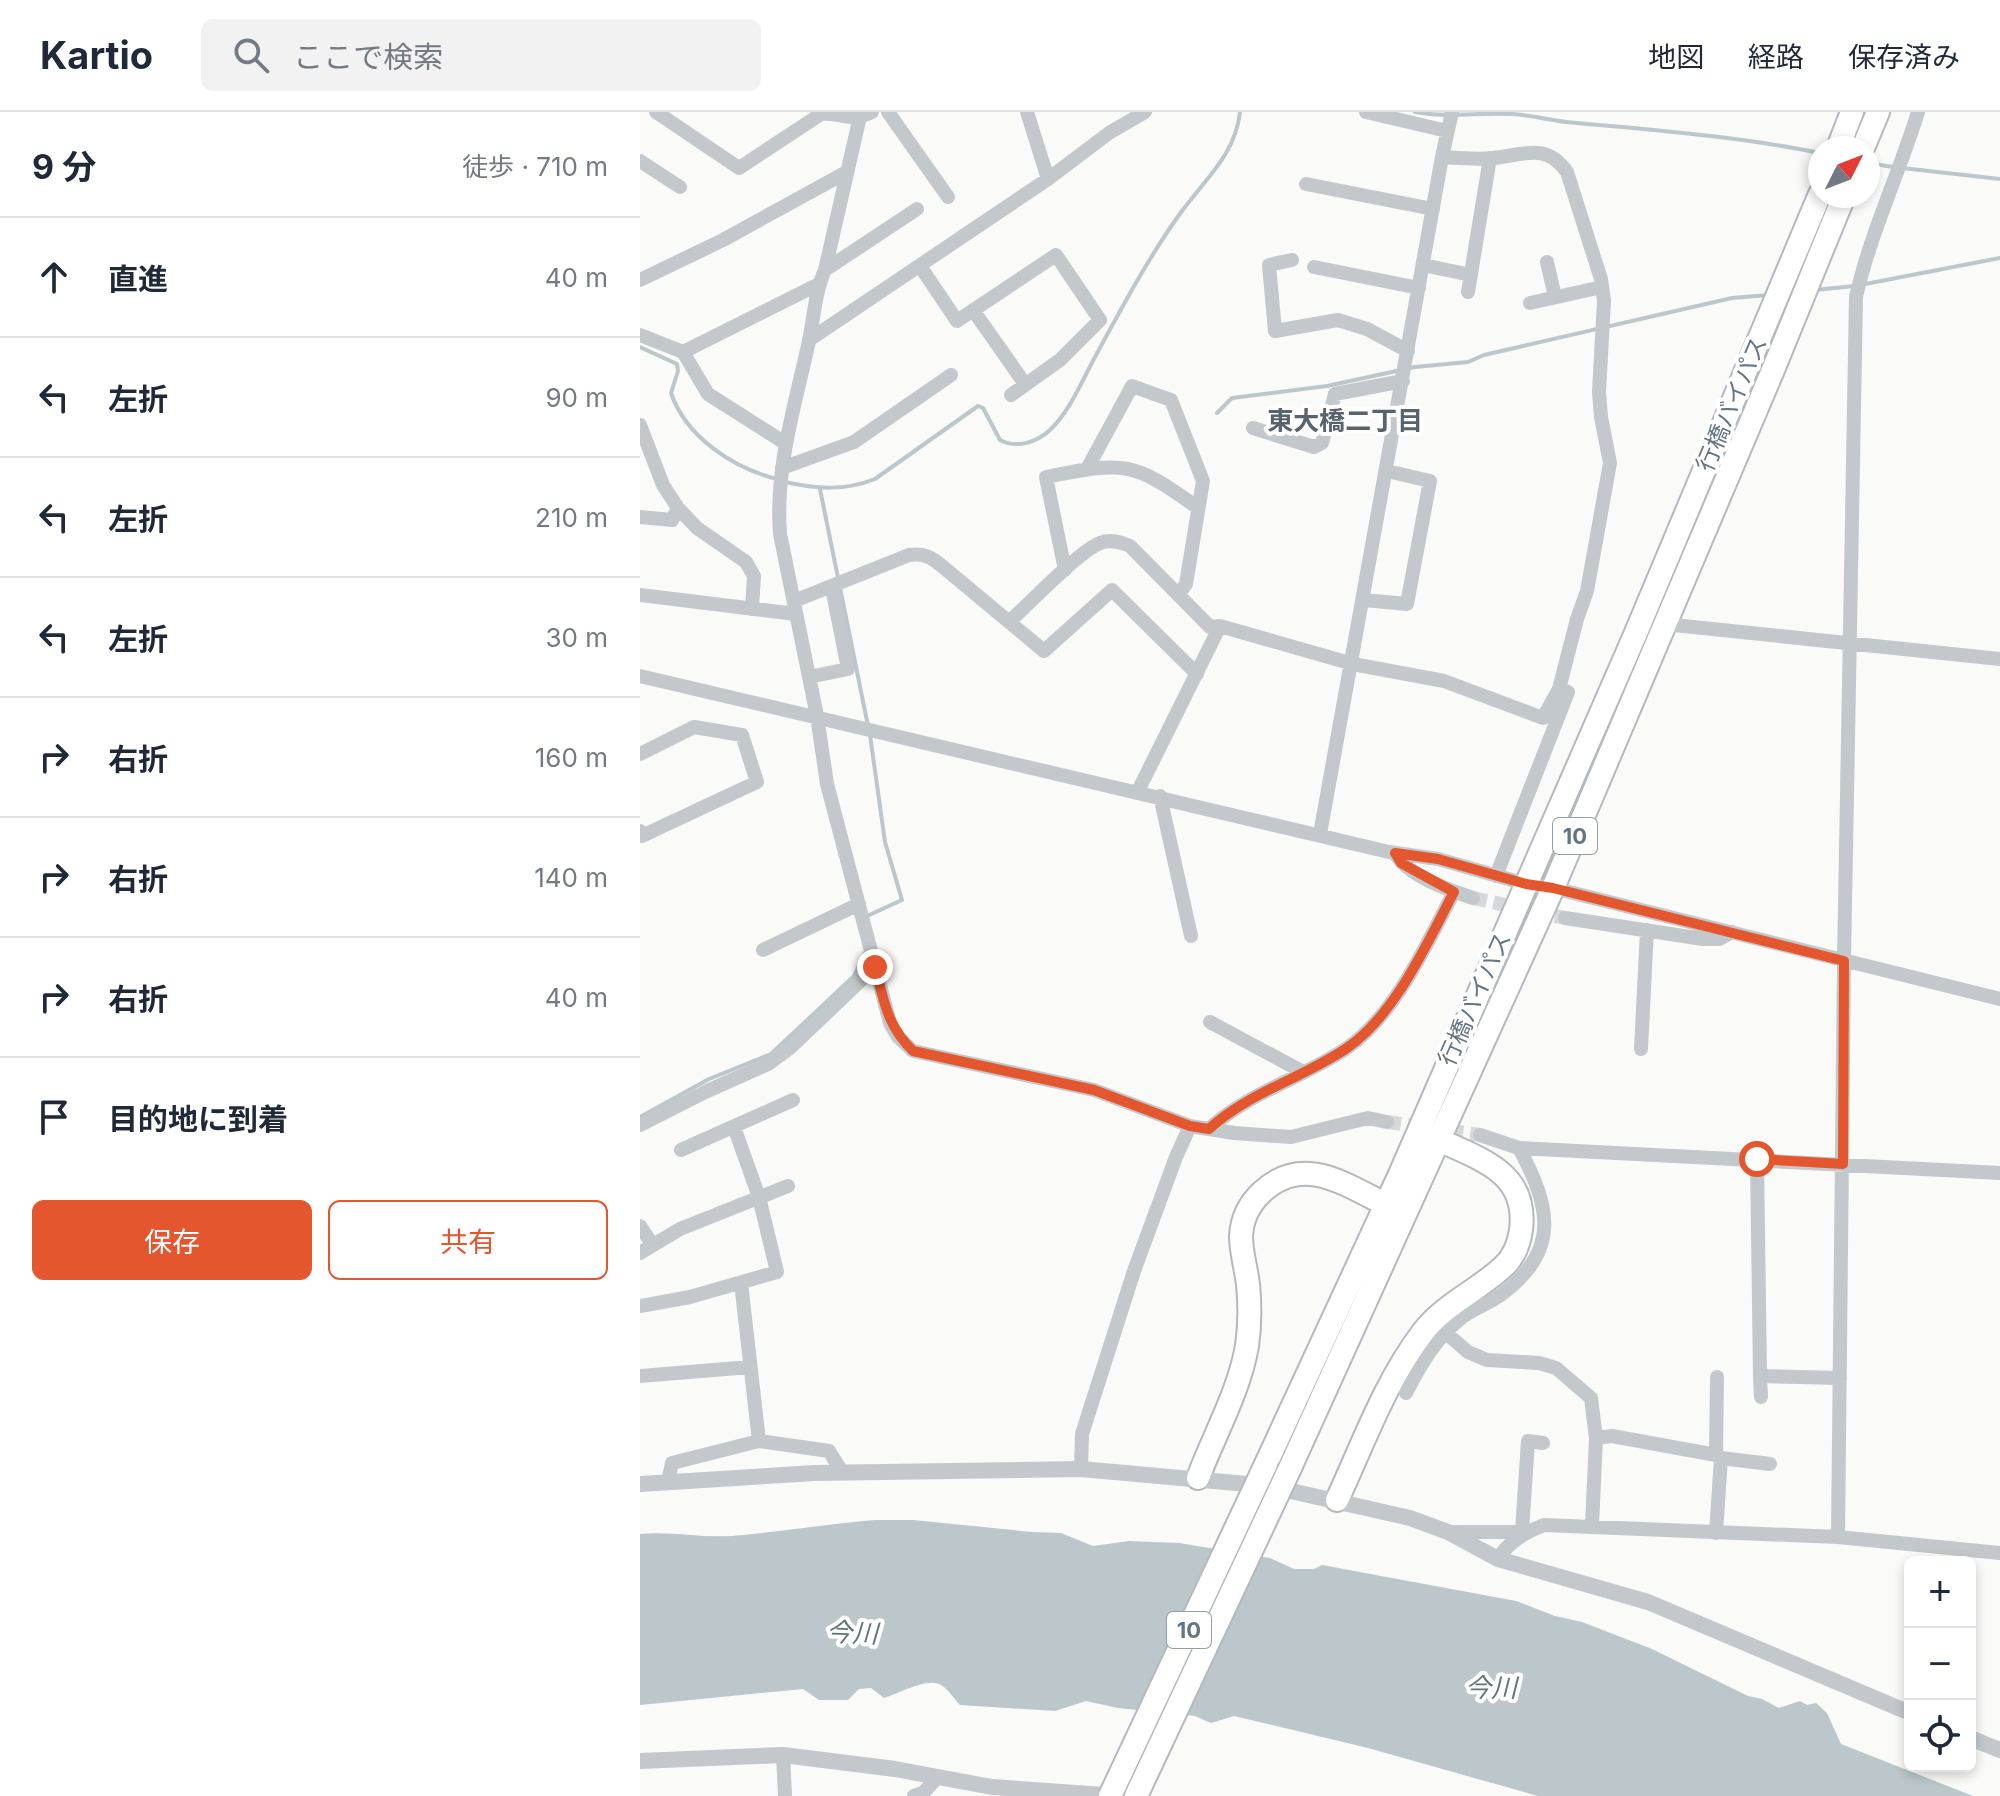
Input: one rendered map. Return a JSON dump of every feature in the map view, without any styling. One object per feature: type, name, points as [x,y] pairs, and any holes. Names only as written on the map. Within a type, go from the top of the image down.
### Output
[{"type":"highway","points":[[1843,136],[1852,112]]},
{"type":"highway","points":[[1868,136],[1878,112]]},
{"type":"highway","name":"行橋バイパス","points":[[1110,1796],[1385,1204],[1641,621],[1814,208]]},
{"type":"highway","name":"行橋バイパス","points":[[1136,1796],[1290,1468],[1553,888],[1839,208]]},
{"type":"highway","points":[[1337,1500],[1404,1360],[1440,1313],[1505,1265],[1520,1237],[1521,1203],[1514,1187],[1491,1164],[1439,1140]]},
{"type":"highway","points":[[1198,1478],[1241,1372],[1247,1345],[1250,1309],[1241,1234],[1248,1209],[1267,1187],[1286,1176],[1312,1173],[1327,1176],[1385,1204]]},
{"type":"street","points":[[656,112],[739,168],[819,113],[864,114],[845,173],[825,270],[819,284],[785,443],[778,506],[780,534],[817,716],[827,784],[890,1023],[898,1037],[913,1051],[1094,1090],[1190,1126],[1291,1137],[1368,1118],[1387,1122]]},
{"type":"street","points":[[888,112],[948,197]]},
{"type":"street","points":[[1027,112],[1048,179]]},
{"type":"street","points":[[809,340],[1048,179],[1109,133],[1145,112]]},
{"type":"street","points":[[1366,112],[1447,131]]},
{"type":"street","points":[[1320,834],[1452,112]]},
{"type":"street","points":[[1838,1537],[1856,297],[1863,267],[1918,112]]},
{"type":"street","points":[[1009,622],[1098,544],[1120,542],[1130,546],[1210,627],[1220,626],[1353,664],[1444,681],[1543,718],[1559,689],[1587,591],[1610,463],[1599,392],[1604,336],[1602,287],[1567,172],[1558,158],[1537,151],[1490,158],[1442,157]]},
{"type":"street","points":[[1468,292],[1490,158]]},
{"type":"street","points":[[640,161],[680,187]]},
{"type":"street","points":[[640,280],[723,240],[845,173]]},
{"type":"street","points":[[1306,184],[1433,209]]},
{"type":"street","points":[[825,270],[917,209]]},
{"type":"street","points":[[920,266],[957,321],[1056,255],[1100,320],[1060,360],[1011,395]]},
{"type":"street","points":[[1292,260],[1269,265],[1275,331],[1338,320],[1367,329],[1408,351]]},
{"type":"street","points":[[1547,262],[1555,297]]},
{"type":"street","points":[[1423,265],[1471,275]]},
{"type":"street","points":[[1314,267],[1419,288]]},
{"type":"street","points":[[683,352],[819,284]]},
{"type":"street","points":[[1530,303],[1602,287]]},
{"type":"street","points":[[973,310],[1025,384]]},
{"type":"street","points":[[640,335],[683,352],[708,394],[785,443]]},
{"type":"street","points":[[782,468],[854,442],[951,375]]},
{"type":"street","points":[[1253,428],[1314,447],[1322,443],[1335,394],[1403,381]]},
{"type":"street","points":[[1087,469],[1132,386],[1171,400],[1203,481],[1186,584],[1178,595]]},
{"type":"street","points":[[640,425],[663,485],[678,508],[697,528],[746,562],[754,576],[752,609]]},
{"type":"street","points":[[1065,570],[1046,477],[1113,466],[1146,473],[1198,508]]},
{"type":"street","points":[[1364,600],[1407,604],[1430,481],[1387,471]]},
{"type":"street","points":[[640,517],[672,520],[678,508]]},
{"type":"street","points":[[640,595],[752,609],[795,608],[832,588],[909,555],[920,554],[930,556],[1044,651],[1112,590],[1197,674]]},
{"type":"street","points":[[809,677],[848,669],[832,588]]},
{"type":"street","points":[[1664,624],[2000,659]]},
{"type":"street","points":[[1138,791],[1220,626]]},
{"type":"street","points":[[640,676],[1395,853],[1438,859],[1526,884],[1553,888],[2000,999]]},
{"type":"street","points":[[1496,876],[1568,692],[1559,689]]},
{"type":"street","points":[[640,754],[694,727],[742,735],[757,782],[642,836],[640,831]]},
{"type":"street","points":[[1160,796],[1191,936]]},
{"type":"street","points":[[1395,853],[1401,863],[1454,892],[1473,898]]},
{"type":"street","points":[[1209,1129],[1260,1094],[1349,1047],[1372,1025],[1410,973],[1454,892]]},
{"type":"street","points":[[763,950],[859,904]]},
{"type":"street","points":[[1565,918],[1703,939],[1719,939],[1732,932]]},
{"type":"street","points":[[1641,1049],[1647,930]]},
{"type":"street","points":[[640,1125],[768,1064],[791,1047],[875,967]]},
{"type":"street","points":[[1210,1022],[1303,1072]]},
{"type":"street","points":[[681,1150],[793,1100]]},
{"type":"street","points":[[1081,1469],[1082,1434],[1134,1271],[1190,1126]]},
{"type":"street","points":[[640,1306],[690,1297],[777,1272],[759,1197],[734,1127]]},
{"type":"street","points":[[1480,1135],[1519,1148],[2000,1173]]},
{"type":"street","points":[[1406,1393],[1437,1341],[1461,1318],[1500,1296],[1534,1262],[1544,1237],[1545,1209],[1536,1180],[1519,1148]]},
{"type":"street","points":[[1757,1159],[1761,1397]]},
{"type":"street","points":[[640,1226],[646,1248],[680,1229],[788,1186]]},
{"type":"street","points":[[741,1283],[759,1441]]},
{"type":"street","points":[[1446,1333],[1468,1352],[1487,1360],[1539,1363],[1556,1368],[1591,1398],[1596,1438],[1592,1526]]},
{"type":"street","points":[[640,1376],[750,1367]]},
{"type":"street","points":[[1760,1376],[1840,1378]]},
{"type":"street","points":[[1716,1533],[1717,1377]]},
{"type":"street","points":[[1596,1438],[1612,1436],[1770,1464]]},
{"type":"street","points":[[668,1482],[672,1463],[759,1441],[829,1451],[842,1472]]},
{"type":"street","points":[[1498,1559],[1524,1532],[1528,1441],[1543,1443]]},
{"type":"street","points":[[640,1484],[842,1472],[1081,1469],[1269,1486],[1410,1518],[1448,1532],[1498,1559],[1648,1602],[1904,1710]]},
{"type":"street","points":[[1448,1532],[1524,1532],[1544,1525],[1592,1526],[1838,1537],[2000,1553]]},
{"type":"street","points":[[1976,1740],[1998,1747]]},
{"type":"street","points":[[783,1755],[785,1796]]},
{"type":"street","points":[[640,1761],[783,1755],[895,1769],[992,1787],[1120,1796]]},
{"type":"street","points":[[914,1796],[923,1793],[937,1778]]},
{"type":"water","name":"今川","points":[[875,1520],[913,1520],[1061,1533],[1093,1546],[1129,1541],[1179,1543],[1270,1558],[1294,1569],[1314,1569],[1322,1565],[1516,1601],[1652,1649],[1779,1708],[1800,1701],[1807,1705],[1816,1703],[1827,1713],[1841,1744],[1904,1769],[1904,1772],[1912,1772],[1973,1796],[1538,1796],[1368,1748],[1234,1716],[1211,1723],[1195,1716],[1118,1708],[1086,1701],[1055,1711],[960,1705],[946,1689],[935,1683],[921,1684],[884,1698],[871,1688],[859,1689],[848,1700],[819,1700],[803,1689],[640,1705],[640,1534],[732,1536]]},
{"type":"waterway","points":[[785,482],[830,488],[853,486],[875,479],[978,406],[983,408],[1000,440],[1006,443],[1020,444],[1045,434],[1070,405],[1156,249],[1225,155],[1237,128],[1240,112]]},
{"type":"waterway","points":[[1415,112],[1519,115],[1725,138],[1808,151]]},
{"type":"waterway","points":[[1880,165],[1893,167]]},
{"type":"waterway","points":[[1902,168],[2000,179]]},
{"type":"waterway","points":[[1814,290],[1855,286],[2000,258]]},
{"type":"waterway","points":[[1217,413],[1232,398],[1327,386],[1415,367],[1468,362],[1484,355],[1732,298],[1769,295]]},
{"type":"waterway","points":[[640,347],[677,364],[671,393],[678,409],[700,437],[728,459],[777,479]]},
{"type":"waterway","points":[[820,489],[868,726]]},
{"type":"waterway","points":[[867,916],[902,900],[885,842],[870,735]]},
{"type":"waterway","points":[[640,1117],[709,1079],[771,1054],[854,976],[865,953]]},
{"type":"tunnel","points":[[1473,898],[1565,918]]},
{"type":"tunnel","points":[[1387,1122],[1480,1135]]},
{"type":"district","name":"東大橋二丁目","points":[[1345,421]]},
{"type":"route","points":[[875,967],[890,1023],[898,1037],[913,1051],[1094,1090],[1190,1126],[1209,1129],[1260,1094],[1349,1047],[1372,1025],[1423,952],[1454,892],[1401,863],[1395,853],[1438,859],[1526,884],[1553,888],[1844,961],[1843,1164],[1757,1159]]}]
